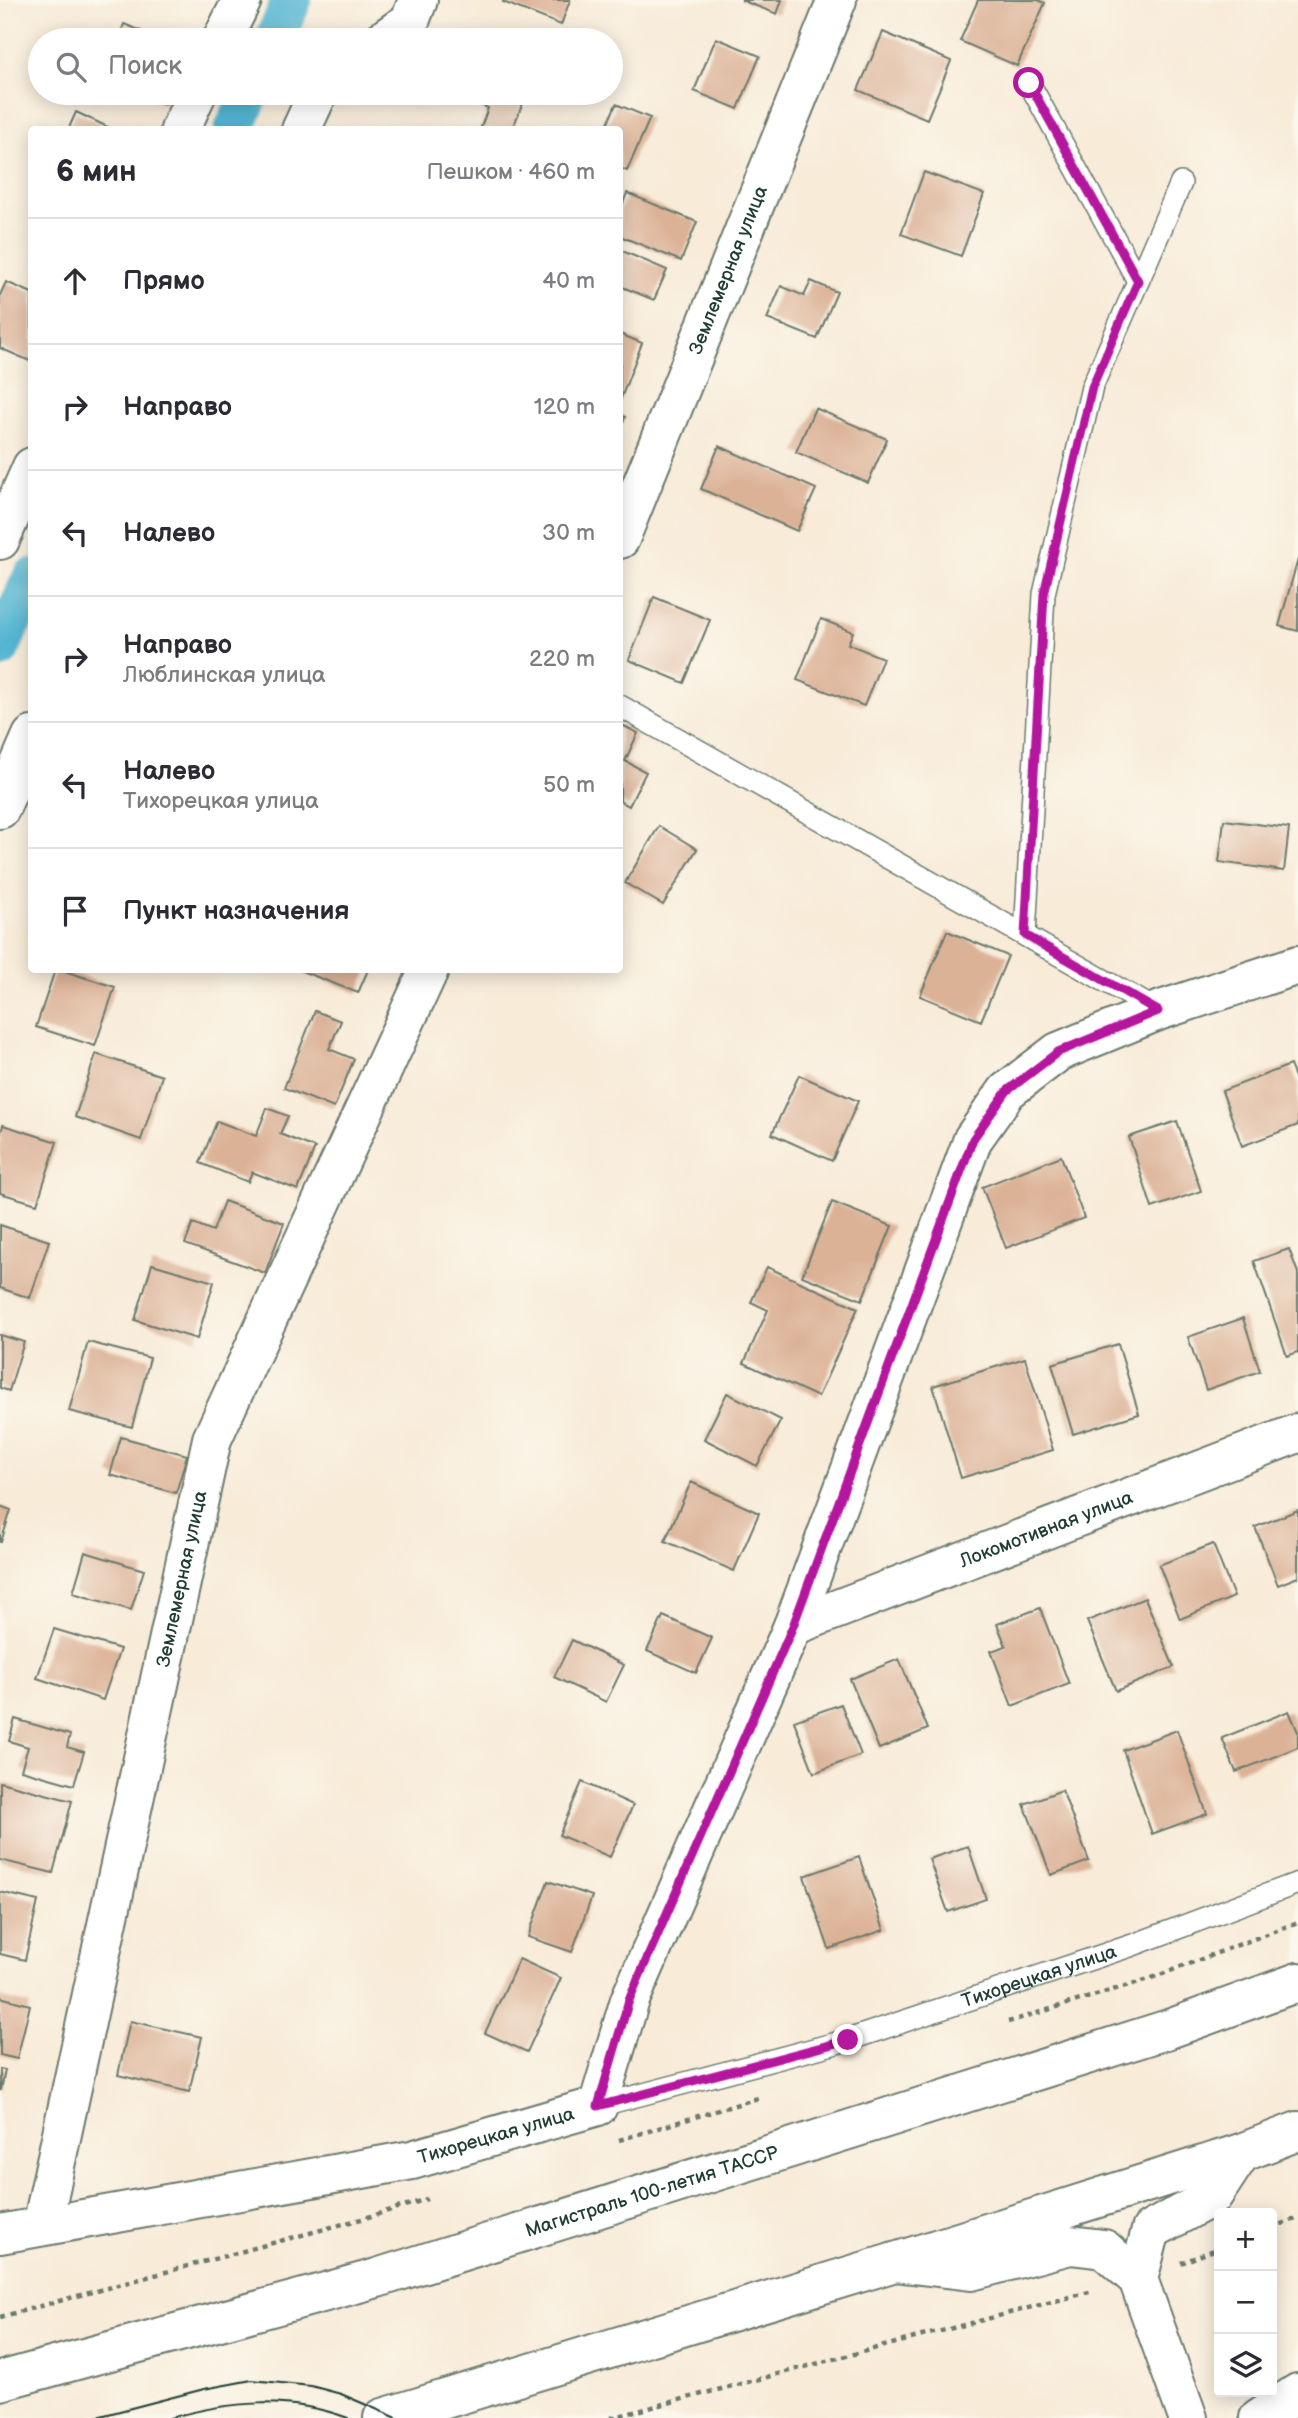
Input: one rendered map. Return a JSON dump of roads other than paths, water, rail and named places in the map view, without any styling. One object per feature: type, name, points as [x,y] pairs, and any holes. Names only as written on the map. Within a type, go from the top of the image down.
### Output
[{"type":"street","points":[[228,28],[242,0]]},
{"type":"street","points":[[400,28],[410,21],[418,0]]},
{"type":"street","name":"Землемерная улица","points":[[623,532],[837,0]]},
{"type":"street","points":[[182,126],[191,105]]},
{"type":"street","points":[[303,126],[312,105]]},
{"type":"street","points":[[0,540],[28,476]]},
{"type":"street","points":[[0,809],[28,745]]},
{"type":"street","points":[[598,2106],[629,2000],[793,1626],[973,1139],[1007,1091],[1058,1052],[1158,1011],[1298,965]]},
{"type":"street","name":"Землемерная улица","points":[[42,2225],[212,1439],[428,973]]},
{"type":"street","name":"Локомотивная улица","points":[[793,1626],[1298,1433]]},
{"type":"street","name":"Магистраль 100-летия ТАССР","points":[[0,2381],[377,2278],[1169,2029],[1298,1982]]},
{"type":"street","name":"Тихорецкая улица","points":[[0,2234],[412,2160],[598,2106]]},
{"type":"street","points":[[383,2418],[895,2263],[1241,2153],[1298,2131]]},
{"type":"street","points":[[1138,2279],[1151,2230],[1212,2197],[1241,2153]]},
{"type":"street","points":[[895,2263],[971,2271],[1070,2245],[1104,2249],[1138,2279],[1188,2418]]},
{"type":"street","points":[[1259,2418],[1298,2393]]},
{"type":"lane","points":[[1029,83],[1138,281]]},
{"type":"lane","points":[[1025,935],[1044,594],[1092,387],[1181,183]]},
{"type":"lane","points":[[623,708],[1158,1011]]},
{"type":"lane","name":"Тихорецкая улица","points":[[598,2106],[848,2040],[1133,1945],[1298,1883]]},
{"type":"waterway","points":[[279,28],[292,0]]},
{"type":"waterway","points":[[236,126],[245,105]]},
{"type":"waterway","points":[[0,648],[28,587]]},
{"type":"tram line","points":[[93,2418],[204,2389],[252,2380],[311,2386],[341,2394],[397,2418]]},
{"type":"tram line","points":[[170,2418],[215,2408],[259,2403],[303,2406],[348,2418]]}]
